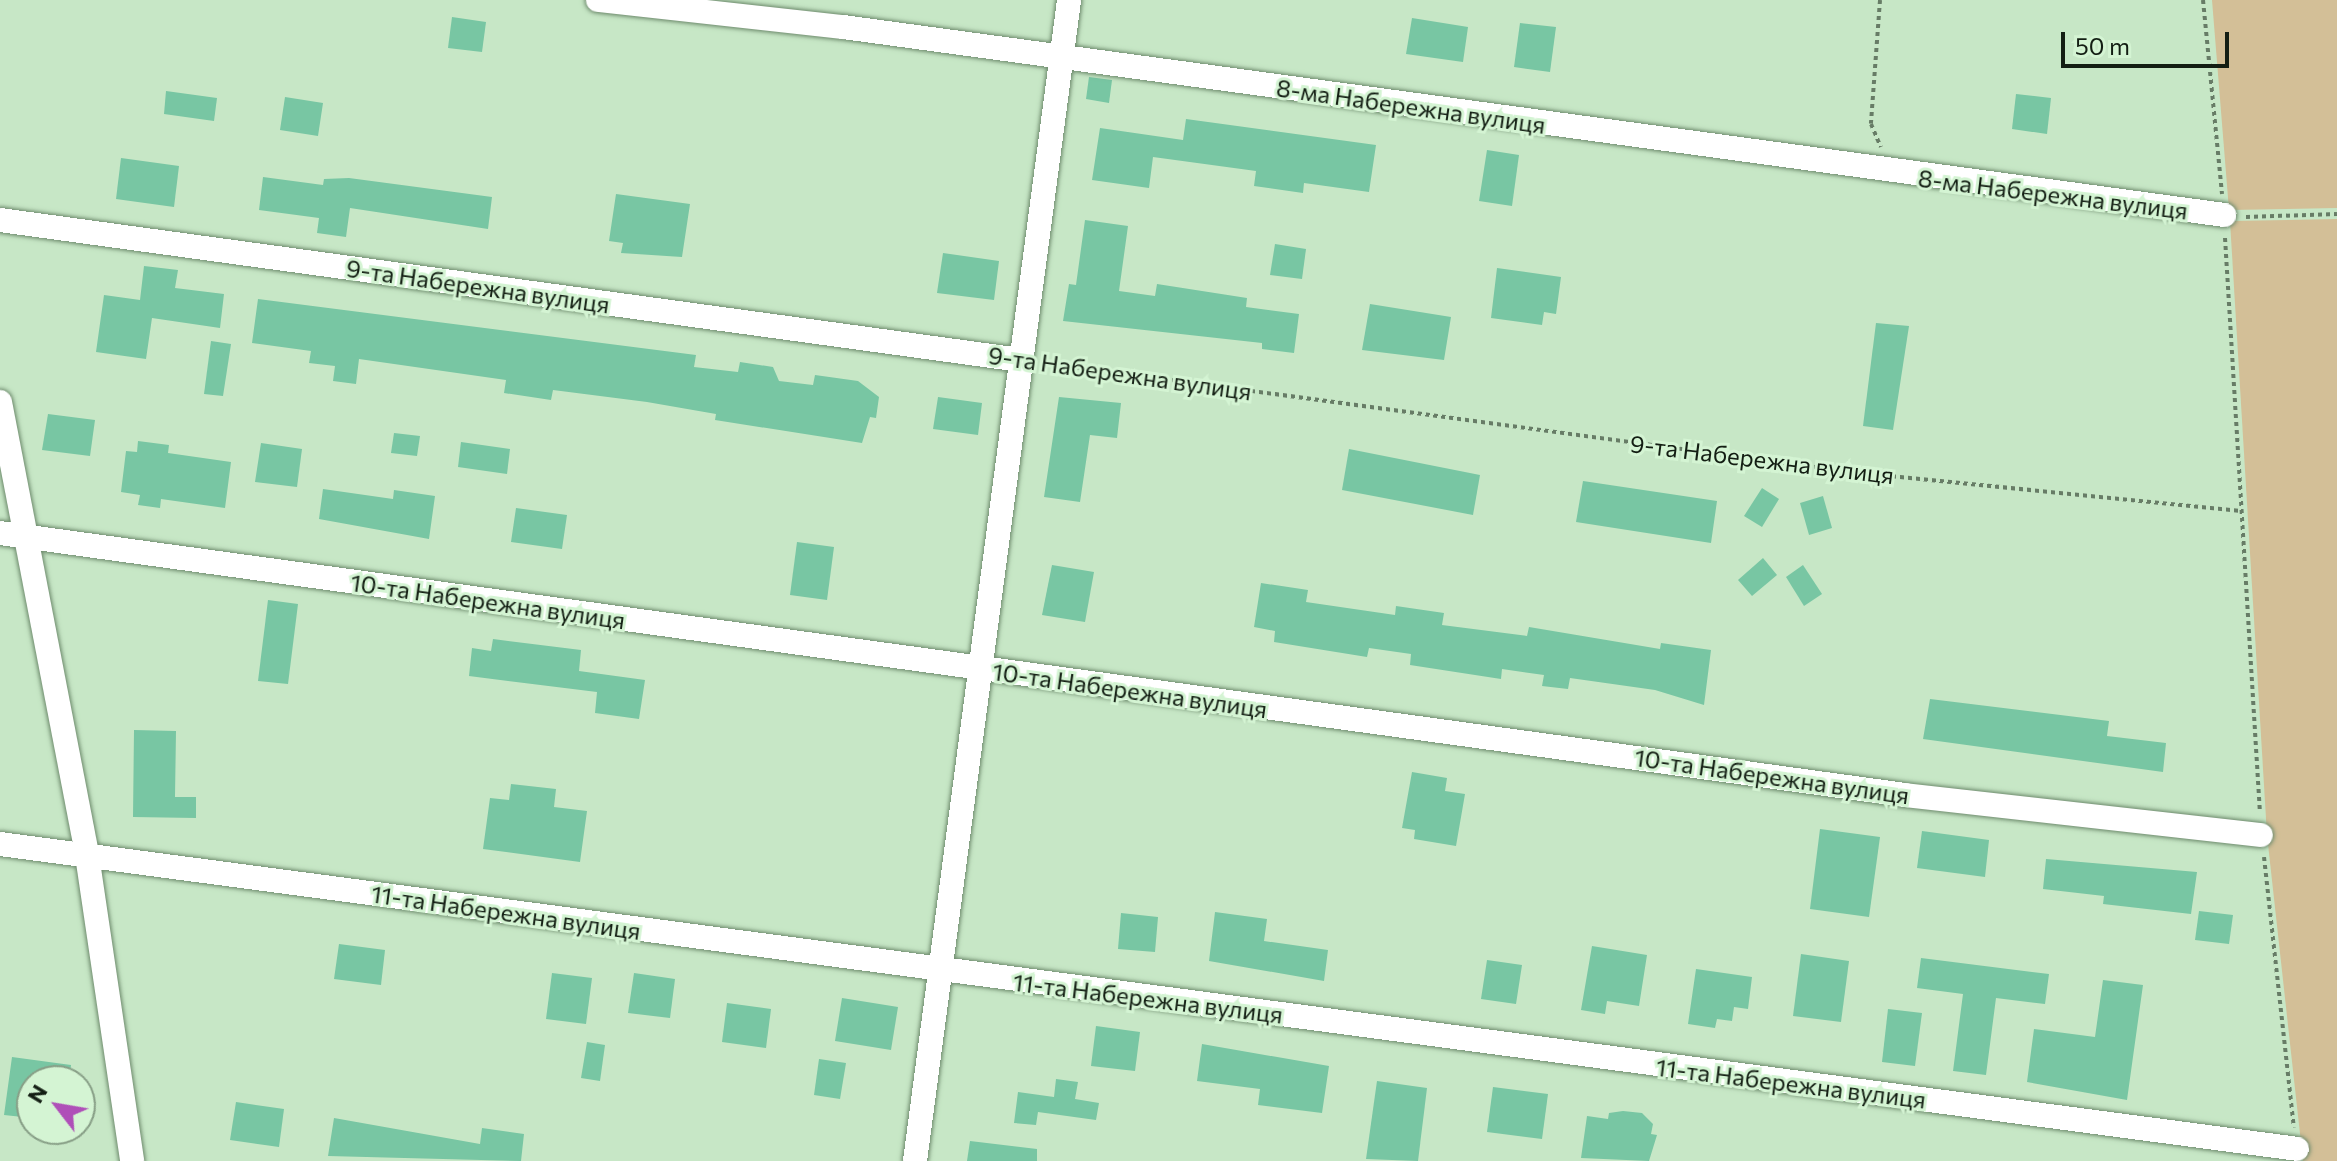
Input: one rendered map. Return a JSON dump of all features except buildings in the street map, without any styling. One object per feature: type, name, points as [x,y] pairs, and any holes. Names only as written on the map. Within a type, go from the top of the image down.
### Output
[{"type":"street","name":"8-ма Набережна вулиця","points":[[598,0],[1060,58],[1893,175],[2224,215]]},
{"type":"street","points":[[915,1161],[1069,0]]},
{"type":"street","name":"9-та Набережна вулиця","points":[[0,220],[1021,360]]},
{"type":"street","points":[[0,402],[87,855],[132,1161]]},
{"type":"street","name":"10-та Набережна вулиця","points":[[0,533],[26,532],[981,669],[1904,795],[2261,835]]},
{"type":"street","name":"11-та Набережна вулиця","points":[[0,844],[2297,1149]]},
{"type":"path","points":[[1880,0],[1871,124],[1893,175]]},
{"type":"path","points":[[2203,0],[2224,215],[2261,835],[2297,1149]]},
{"type":"path","points":[[2224,215],[2337,214]]},
{"type":"path","name":"9-та Набережна вулиця","points":[[1021,360],[1860,473],[2241,511]]},
{"type":"shaded area","points":[[2212,0],[2337,0],[2337,208],[2229,210]]},
{"type":"shaded area","points":[[2337,219],[2337,1161],[2303,1161],[2267,835],[2230,221]]}]
